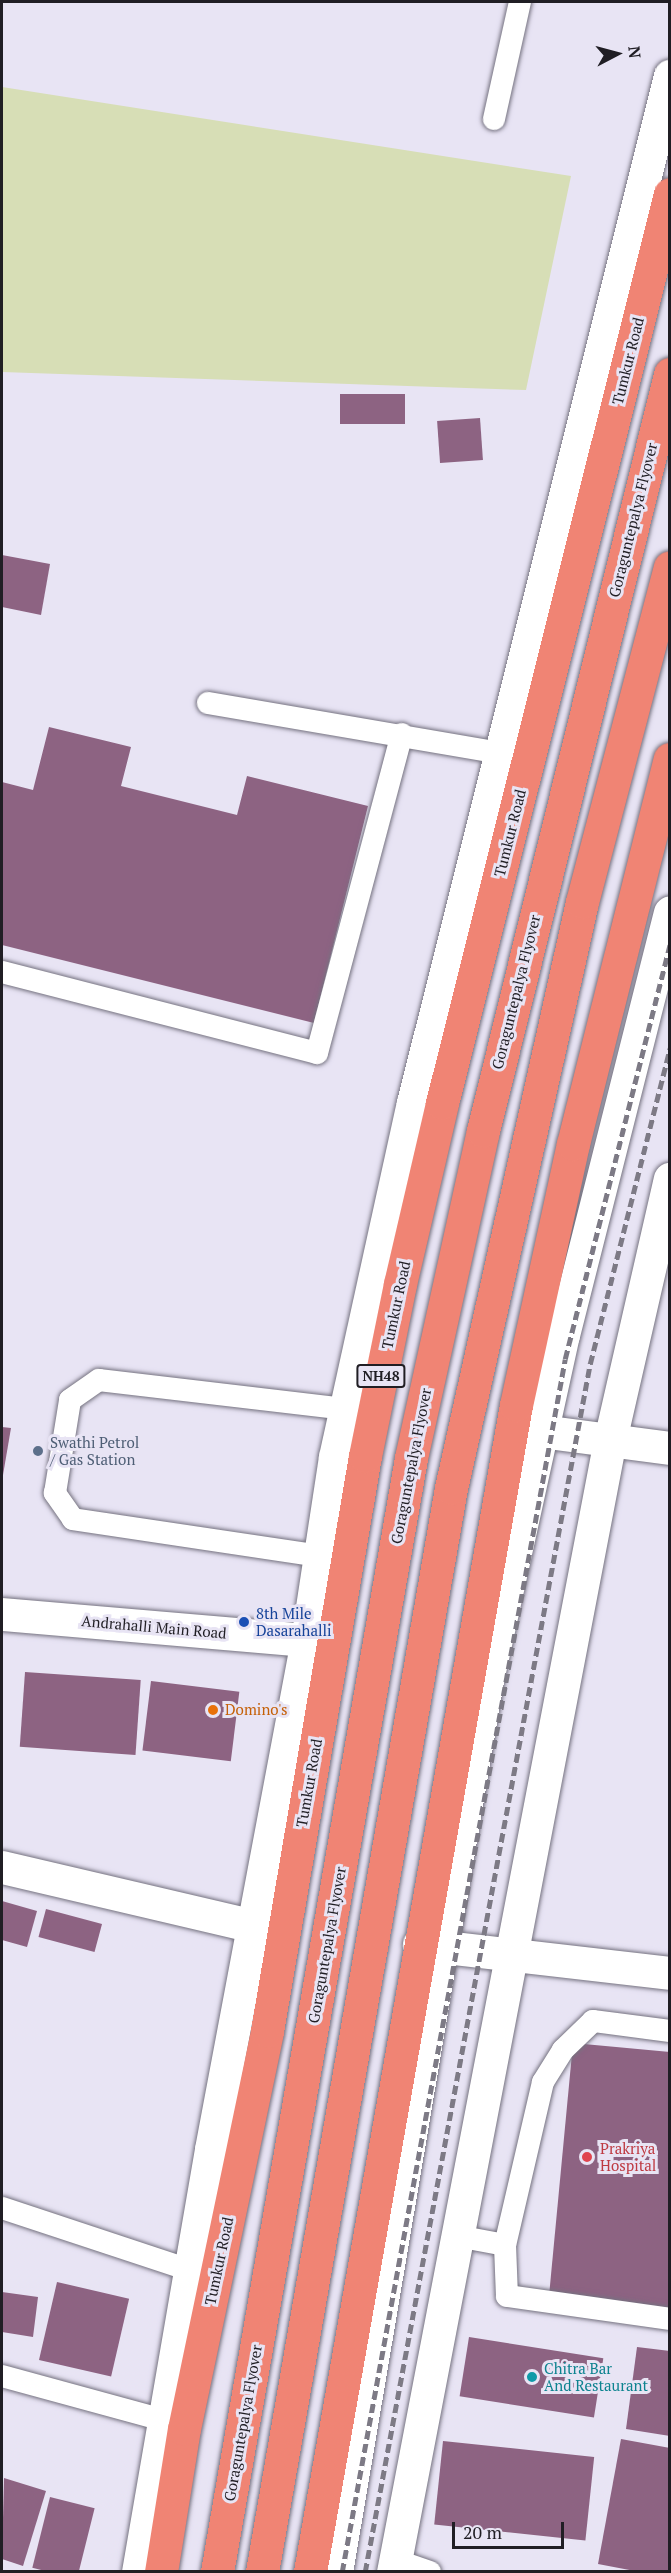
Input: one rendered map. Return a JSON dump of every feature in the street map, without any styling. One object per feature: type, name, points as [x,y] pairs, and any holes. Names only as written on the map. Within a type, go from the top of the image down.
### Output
[{"type":"highway","name":"Tumkur Road","points":[[161,2571],[184,2429],[267,2031],[365,1456],[438,1059],[665,230],[669,194]]},
{"type":"highway","name":"Goraguntepalya Flyover","points":[[217,2571],[411,1458],[496,1076],[669,374]]},
{"type":"highway","points":[[262,2571],[450,1488],[555,1015],[669,567]]},
{"type":"highway","points":[[310,2571],[430,1945],[516,1405],[573,1144],[669,759]]},
{"type":"street","points":[[138,2571],[190,2270],[307,1640],[345,1409],[438,1059],[500,753],[669,76]]},
{"type":"street","points":[[336,2571],[430,1945],[541,1431],[669,912]]},
{"type":"street","points":[[394,2566],[610,1440],[669,1179]]},
{"type":"street","points":[[541,1431],[669,1448]]},
{"type":"street","name":"Andrahalli Main Road","points":[[2,1614],[307,1640]]},
{"type":"street","points":[[2,1867],[253,1926]]},
{"type":"street","points":[[430,1945],[669,1974]]},
{"type":"lane","points":[[494,119],[520,2]]},
{"type":"lane","points":[[208,703],[402,734],[500,753]]},
{"type":"lane","points":[[2,972],[317,1053],[402,734]]},
{"type":"lane","points":[[320,1556],[73,1519],[55,1493],[70,1400],[99,1380],[345,1409]]},
{"type":"lane","points":[[669,2031],[593,2021],[563,2050],[543,2082],[505,2245],[507,2296],[669,2319]]},
{"type":"lane","points":[[2,2208],[190,2270]]},
{"type":"lane","points":[[457,2236],[505,2245]]},
{"type":"lane","points":[[2,2376],[164,2420]]},
{"type":"lane","points":[[394,2566],[430,2571]]},
{"type":"green space","points":[[2,87],[571,176],[526,390],[2,372]]},
{"type":"building","points":[[340,394],[405,394],[405,424],[340,424]]},
{"type":"building","points":[[480,418],[483,460],[440,463],[437,421]]},
{"type":"building","points":[[2,555],[50,564],[41,615],[2,607]]},
{"type":"building","points":[[49,727],[131,747],[121,786],[237,815],[247,776],[368,806],[314,1023],[2,945],[2,782],[33,790]]},
{"type":"building","points":[[2,1427],[11,1428],[3,1475],[2,1475]]},
{"type":"building","points":[[25,1672],[141,1680],[135,1755],[20,1747]]},
{"type":"building","points":[[151,1681],[239,1692],[231,1761],[142,1750]]},
{"type":"building","points":[[2,1901],[37,1911],[27,1947],[2,1940]]},
{"type":"building","points":[[46,1909],[102,1924],[95,1952],[38,1937]]},
{"type":"building","points":[[573,2043],[670,2052],[670,2308],[549,2296]]},
{"type":"building","points":[[57,2282],[129,2299],[111,2377],[39,2360]]},
{"type":"building","points":[[2,2292],[38,2297],[33,2337],[2,2332]]},
{"type":"building","name":"Chitra Bar And Restaurant","points":[[469,2337],[603,2358],[594,2418],[460,2396]]},
{"type":"building","points":[[637,2347],[670,2351],[670,2436],[626,2429]]},
{"type":"building","points":[[621,2439],[670,2448],[670,2572],[640,2572],[598,2564]]},
{"type":"building","points":[[443,2441],[594,2457],[585,2540],[434,2525]]},
{"type":"building","points":[[4,2478],[46,2491],[23,2566],[2,2559]]},
{"type":"building","points":[[50,2497],[95,2508],[79,2572],[49,2572],[32,2568]]},
{"type":"railway","points":[[342,2572],[565,1359],[670,945]]},
{"type":"railway","points":[[365,2572],[590,1364],[670,1048]]},
{"type":"place","name":"Swathi Petrol / Gas Station","points":[[38,1451]]},
{"type":"place","name":"8th Mile Dasarahalli","points":[[244,1622]]},
{"type":"place","name":"Domino's","points":[[213,1710]]},
{"type":"place","name":"Prakriya Hospital","points":[[587,2157]]},
{"type":"place","name":"Chitra Bar And Restaurant","points":[[532,2377]]}]
